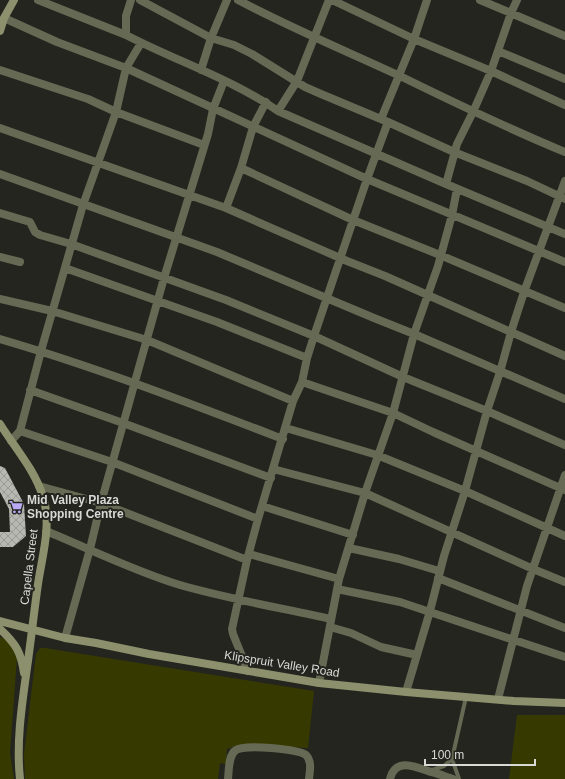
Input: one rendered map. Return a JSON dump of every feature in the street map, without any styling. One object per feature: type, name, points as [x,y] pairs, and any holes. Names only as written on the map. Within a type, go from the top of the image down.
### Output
[{"type":"main road","points":[[0,31],[4,18],[14,0]]},
{"type":"main road","name":"Capella Street","points":[[0,424],[34,476],[39,486],[45,508],[46,531],[25,684]]},
{"type":"main road","name":"Klipspruit Valley Road","points":[[0,621],[65,638],[248,671],[319,682],[406,692],[565,703]]},
{"type":"main road","points":[[0,629],[14,642],[22,658],[25,684],[18,756],[20,779]]},
{"type":"street","points":[[38,0],[126,35],[224,81],[266,102],[278,111],[565,234]]},
{"type":"street","points":[[126,35],[126,16],[130,0]]},
{"type":"street","points":[[140,0],[211,38],[234,45],[252,54],[321,94],[454,152],[527,181],[562,198]]},
{"type":"street","points":[[201,70],[211,38],[227,0]]},
{"type":"street","points":[[238,0],[275,19],[518,133],[565,152]]},
{"type":"street","points":[[278,111],[297,81],[329,0]]},
{"type":"street","points":[[332,0],[414,39],[491,71],[565,106]]},
{"type":"street","points":[[248,671],[234,638],[232,629],[258,519],[294,401],[302,382],[307,358],[314,336],[376,153],[384,121],[427,0]]},
{"type":"street","points":[[480,0],[565,36]]},
{"type":"street","points":[[446,184],[454,152],[491,71],[517,0]]},
{"type":"street","points":[[4,18],[57,42],[126,68],[367,179],[565,262]]},
{"type":"street","points":[[11,441],[20,431],[71,244],[116,112],[126,68],[141,43]]},
{"type":"street","points":[[498,51],[565,79]]},
{"type":"street","points":[[0,70],[88,99],[116,112],[204,145]]},
{"type":"street","points":[[65,638],[134,382],[208,134],[213,109],[224,81]]},
{"type":"street","points":[[226,208],[241,168],[253,127],[266,102]]},
{"type":"street","points":[[0,128],[226,208],[427,294],[565,356]]},
{"type":"street","points":[[241,168],[353,220],[565,308]]},
{"type":"street","points":[[0,174],[232,258],[565,399]]},
{"type":"street","points":[[406,692],[430,611],[438,574],[465,491],[511,332],[548,226],[562,198],[565,180]]},
{"type":"street","points":[[319,682],[337,589],[377,455],[393,413],[414,334],[438,266],[452,215],[457,189]]},
{"type":"street","points":[[0,213],[30,222],[33,230],[40,235],[71,244],[226,300],[314,336],[403,377],[565,445]]},
{"type":"street","points":[[0,257],[20,262]]},
{"type":"street","points":[[65,268],[217,322],[307,358]]},
{"type":"street","points":[[0,299],[52,311],[147,340],[294,401]]},
{"type":"street","points":[[0,339],[134,382],[283,439]]},
{"type":"street","points":[[302,382],[393,413],[563,489]]},
{"type":"street","points":[[30,390],[271,478]]},
{"type":"street","points":[[286,428],[377,455],[465,491],[548,527],[565,536]]},
{"type":"street","points":[[20,431],[112,462],[258,519]]},
{"type":"street","points":[[273,469],[365,493],[565,582]]},
{"type":"street","points":[[498,699],[533,569],[563,489],[565,475]]},
{"type":"street","points":[[39,486],[101,503],[248,557],[340,579]]},
{"type":"street","points":[[262,506],[353,535]]},
{"type":"street","points":[[46,531],[143,572],[179,585],[238,600],[332,618]]},
{"type":"street","points":[[350,548],[399,559],[565,628]]},
{"type":"street","points":[[337,589],[400,602],[565,656]]},
{"type":"street","points":[[330,627],[350,633],[380,647],[417,655]]},
{"type":"street","points":[[228,779],[230,763],[234,752],[240,748],[248,747],[289,750],[305,755],[310,764],[309,779]]},
{"type":"street","points":[[390,779],[393,771],[402,766],[413,766],[453,779]]},
{"type":"lane","points":[[459,779],[452,759],[466,697]]},
{"type":"lane","points":[[429,771],[444,766],[452,759]]},
{"type":"shaded area","points":[[0,637],[9,641],[17,658],[10,753],[14,779],[0,779]]},
{"type":"shaded area","points":[[40,648],[314,691],[308,748],[240,745],[227,749],[226,764],[220,763],[218,779],[25,779],[24,754],[36,654]]},
{"type":"shaded area","points":[[517,715],[565,715],[565,779],[509,779]]},
{"type":"building","name":"Mid Valley Plaza Shopping Centre","points":[[0,466],[5,468],[24,504],[26,536],[13,547],[0,547],[0,532],[10,532],[9,509],[0,492]]},
{"type":"place","name":"Mid Valley Plaza Shopping Centre","points":[[16,507]]}]
